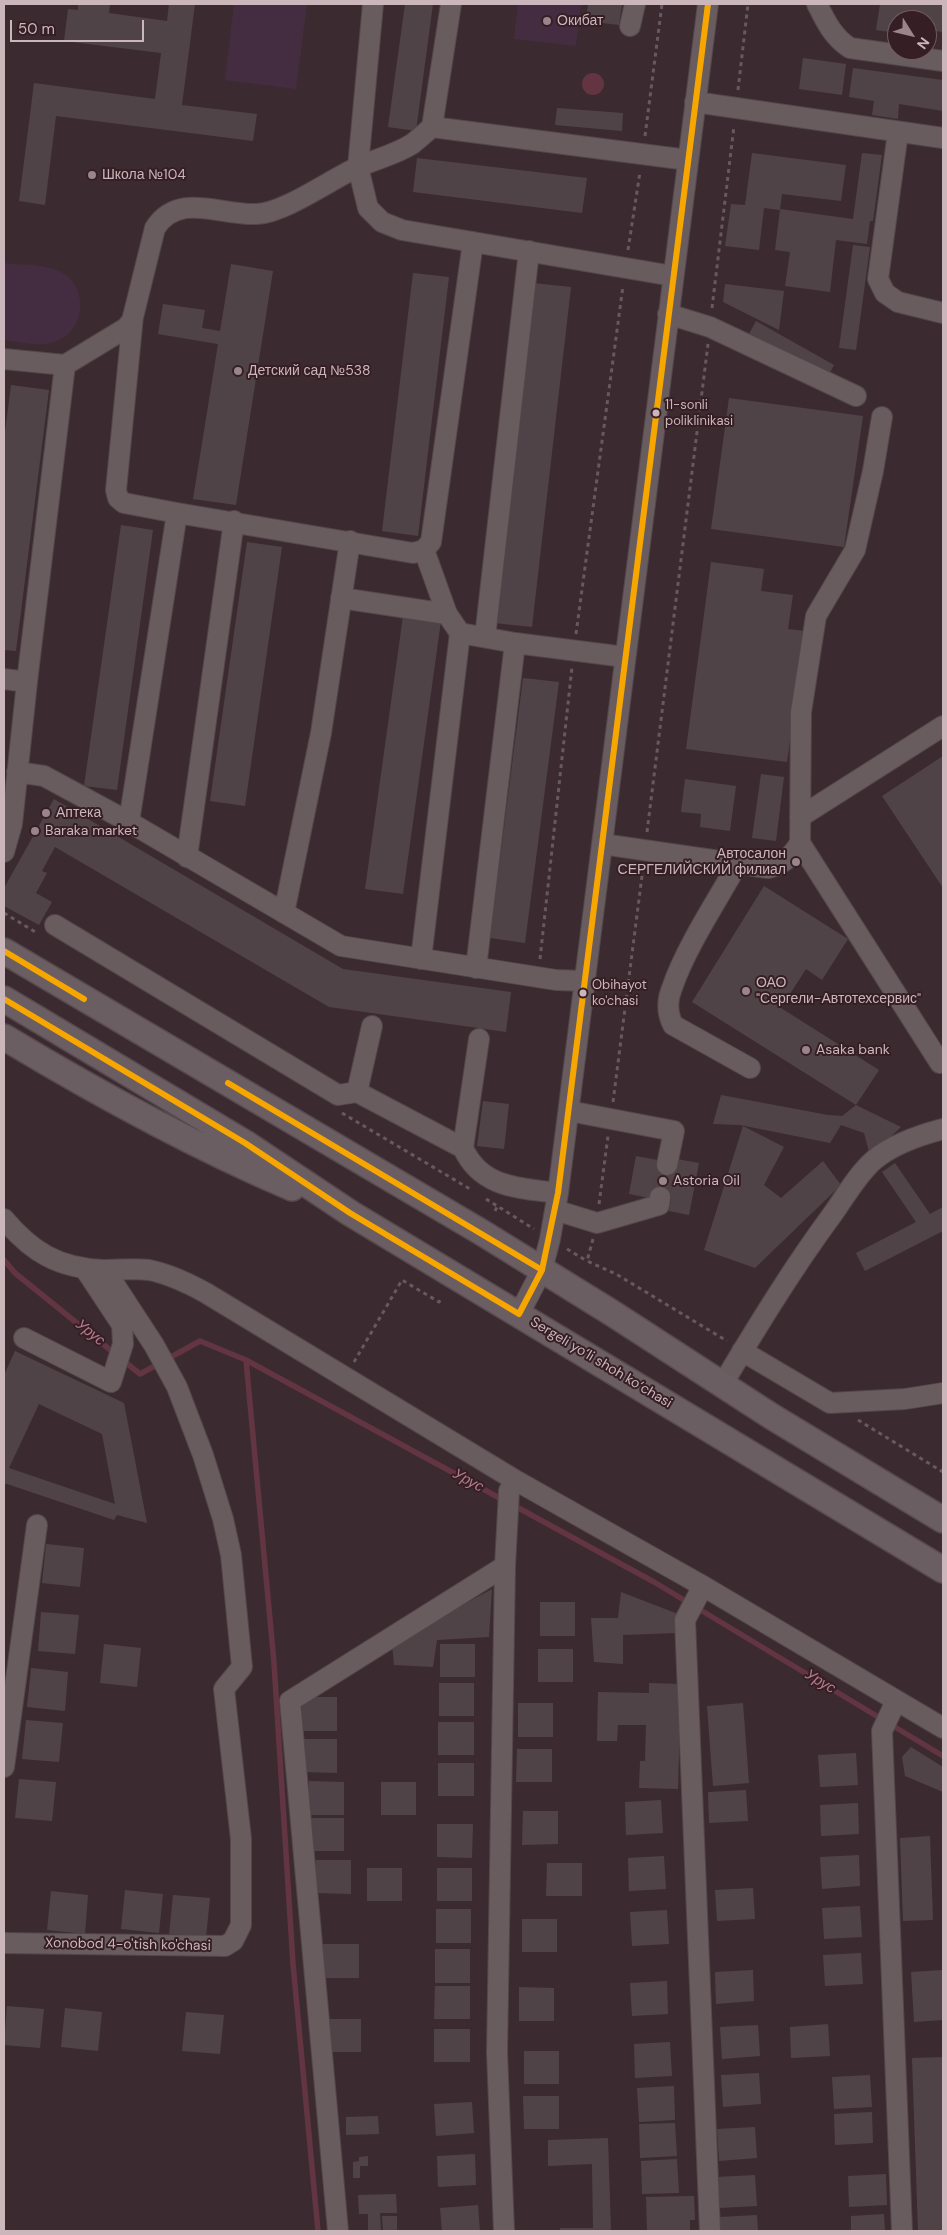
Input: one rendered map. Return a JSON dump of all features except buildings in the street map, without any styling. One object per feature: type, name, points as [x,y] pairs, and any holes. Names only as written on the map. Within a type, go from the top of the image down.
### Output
[{"type":"main road","points":[[4,951],[542,1270],[722,1385],[943,1520]]},
{"type":"main road","name":"Sergeli yo‘li shoh ko‘chasi","points":[[4,999],[245,1142],[350,1213],[943,1570]]},
{"type":"main road","points":[[4,1037],[71,1078],[218,1154],[350,1213]]},
{"type":"street","points":[[373,4],[358,167],[368,208],[382,222],[402,230],[673,276]]},
{"type":"street","points":[[451,4],[432,127],[413,144],[386,157],[358,167],[280,207],[257,214],[183,208],[168,213],[158,223],[152,235],[133,316],[116,490],[118,498],[124,502],[177,513],[413,552],[424,550],[431,542],[473,242]]},
{"type":"street","points":[[630,26],[635,4]]},
{"type":"street","points":[[519,1314],[542,1270],[557,1201],[708,4]]},
{"type":"street","points":[[817,4],[828,26],[838,40],[850,48],[943,61]]},
{"type":"street","points":[[695,102],[943,138]]},
{"type":"street","points":[[432,127],[688,160]]},
{"type":"street","points":[[898,132],[878,279],[884,293],[898,302],[943,313]]},
{"type":"street","points":[[485,637],[529,251]]},
{"type":"street","points":[[668,314],[710,327],[856,396]]},
{"type":"street","points":[[4,358],[65,365],[122,331],[129,325],[133,316]]},
{"type":"street","points":[[4,852],[12,824],[26,682],[65,365]]},
{"type":"street","points":[[882,417],[873,471],[855,550],[816,616],[802,712],[800,843],[940,1063]]},
{"type":"street","points":[[129,822],[177,513]]},
{"type":"street","points":[[187,857],[234,521]]},
{"type":"street","points":[[284,913],[321,733],[350,541]]},
{"type":"street","points":[[421,959],[460,633],[447,614],[424,550]]},
{"type":"street","points":[[341,598],[447,614]]},
{"type":"street","points":[[460,633],[515,643],[625,657]]},
{"type":"street","points":[[476,968],[515,643]]},
{"type":"street","points":[[4,679],[26,682]]},
{"type":"street","points":[[800,817],[943,726]]},
{"type":"street","points":[[17,772],[44,776],[129,822],[341,946],[538,977],[584,981]]},
{"type":"street","points":[[602,844],[738,863],[754,868],[768,868],[782,864],[791,856],[800,843]]},
{"type":"street","points":[[738,863],[690,950],[672,988],[668,1015],[673,1025],[750,1068]]},
{"type":"street","points":[[55,924],[338,1095],[357,1092],[462,1148],[469,1162],[484,1176],[508,1186],[557,1201],[597,1223],[659,1205],[660,1197]]},
{"type":"street","points":[[357,1092],[372,1026]]},
{"type":"street","points":[[462,1148],[479,1039]]},
{"type":"street","points":[[569,1111],[674,1131],[667,1166]]},
{"type":"street","points":[[722,1385],[812,1241],[857,1179],[874,1160],[892,1149],[919,1136],[943,1129]]},
{"type":"street","points":[[4,1219],[22,1239],[38,1252],[66,1265],[105,1270],[147,1270],[188,1283],[344,1377],[511,1495],[703,1586],[896,1702],[943,1728]]},
{"type":"street","points":[[24,1338],[111,1382],[123,1344],[122,1325],[85,1268]]},
{"type":"street","name":"Xonobod 4-o'tish ko'chasi","points":[[4,1943],[225,1946],[233,1941],[241,1925],[241,1839],[224,1689],[242,1667],[231,1555],[213,1484],[176,1386],[154,1344],[105,1270]]},
{"type":"street","points":[[742,1351],[830,1403],[905,1399],[943,1392]]},
{"type":"street","points":[[504,2231],[497,2052],[505,1566],[511,1495]]},
{"type":"street","points":[[4,1767],[37,1524]]},
{"type":"street","points":[[338,2231],[290,1701],[505,1566]]},
{"type":"street","points":[[703,1586],[686,1620],[710,2231]]},
{"type":"street","points":[[896,1702],[882,1731],[902,2231]]},
{"type":"path","points":[[538,977],[574,650],[662,4]]},
{"type":"path","points":[[742,1351],[663,1301],[616,1274],[587,1261],[597,1223],[645,850],[748,4]]},
{"type":"path","points":[[495,1210],[498,1205]]},
{"type":"path","points":[[344,1377],[402,1280],[439,1302],[442,1298]]},
{"type":"path","points":[[830,1403],[943,1472]]},
{"type":"shaded area","points":[[234,4],[307,4],[296,89],[225,80]]},
{"type":"shaded area","name":"Окибат","points":[[518,4],[581,4],[576,46],[514,39]]},
{"type":"shaded area","points":[[593,73],[601,76],[604,84],[601,92],[593,95],[585,92],[582,84],[585,76]]},
{"type":"shaded area","points":[[4,263],[55,269],[70,279],[80,298],[80,309],[72,329],[64,337],[54,342],[42,344],[4,340]]},
{"type":"waterway","name":"Урус","points":[[4,1260],[15,1273],[140,1374],[200,1341],[246,1360],[505,1501]]},
{"type":"waterway","points":[[246,1360],[274,1663],[293,1964],[318,2231]]},
{"type":"waterway","name":"Урус","points":[[513,1505],[654,1582],[943,1756]]},
{"type":"tunnel","points":[[660,1197],[667,1165]]},
{"type":"transit line","points":[[4,999],[245,1143],[350,1213],[519,1314],[542,1270],[558,1193],[708,4]]},
{"type":"transit line","points":[[4,951],[84,999]]},
{"type":"transit line","points":[[228,1083],[542,1270]]},
{"type":"place","name":"Окибат","points":[[547,21]]},
{"type":"place","name":"Школа №104","points":[[92,175]]},
{"type":"place","name":"Детский сад №538","points":[[238,371]]},
{"type":"place","name":"11-sonli poliklinikasi","points":[[656,413]]},
{"type":"place","name":"Аптека","points":[[46,813]]},
{"type":"place","name":"Baraka market","points":[[35,831]]},
{"type":"place","name":"Автосалон СЕРГЕЛИЙСКИЙ филиал","points":[[796,862]]},
{"type":"place","name":"ОАО \"Сергели-Автотехсервис\"","points":[[746,991]]},
{"type":"place","name":"Obihayot ko'chasi","points":[[583,993]]},
{"type":"place","name":"Asaka bank","points":[[806,1050]]},
{"type":"place","name":"Astoria Oil","points":[[663,1181]]}]
